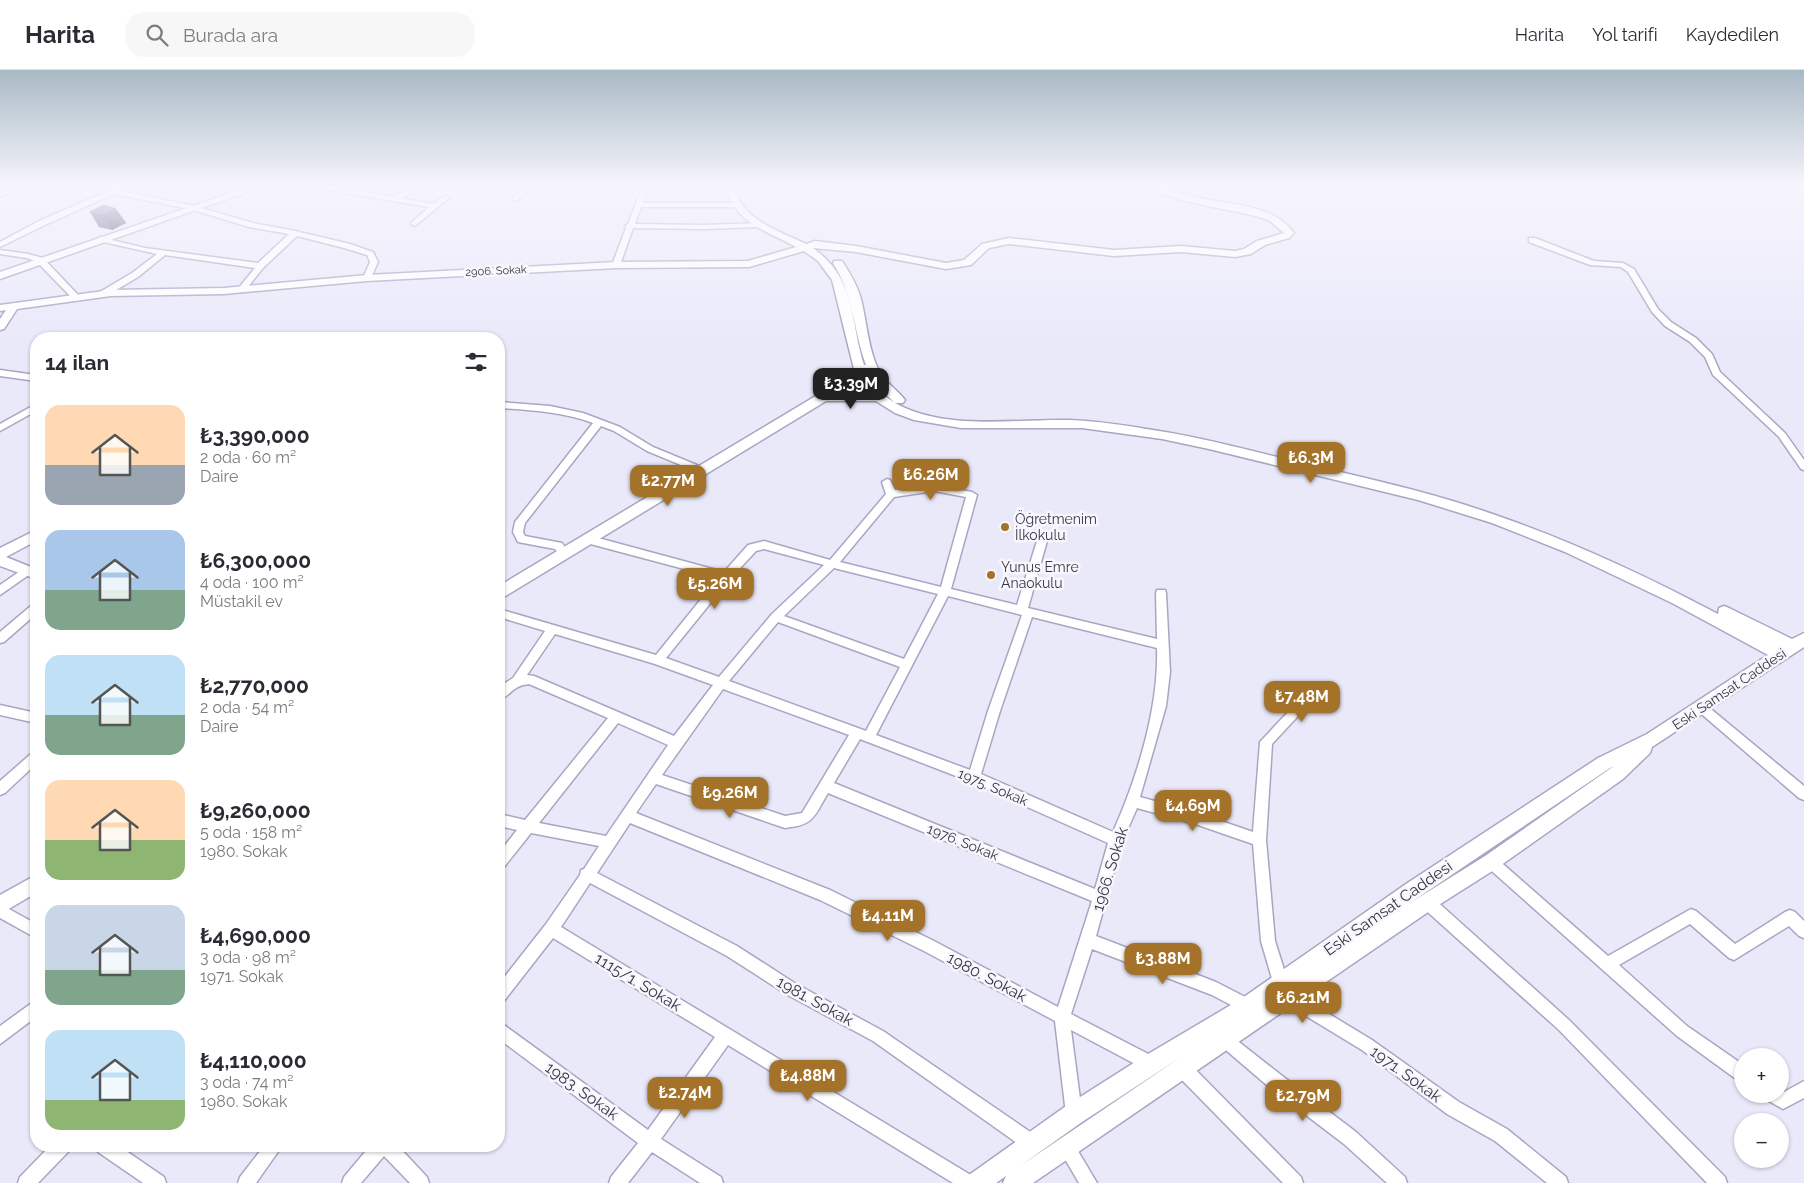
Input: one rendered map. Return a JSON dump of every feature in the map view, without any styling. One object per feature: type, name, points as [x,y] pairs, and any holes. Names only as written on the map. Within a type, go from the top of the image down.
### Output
[{"type":"street","points":[[0,245],[16,237]]},
{"type":"street","points":[[0,276],[108,237]]},
{"type":"street","points":[[241,290],[260,266],[291,237]]},
{"type":"street","points":[[311,237],[370,254],[374,262],[367,278]]},
{"type":"street","points":[[616,265],[625,237]]},
{"type":"street","points":[[785,237],[803,246],[826,262],[845,282]]},
{"type":"street","points":[[800,237],[815,244],[835,259],[845,282],[865,367],[865,382],[878,397],[902,411],[941,421],[1084,425],[1175,437],[1430,499],[1495,520],[1576,552],[1656,590],[1792,647]]},
{"type":"street","name":"2906. Sokak","points":[[0,308],[103,294],[241,290],[367,278],[616,265],[749,264],[803,246],[815,244],[856,249],[934,265],[954,266],[969,262],[986,246],[1009,241],[1114,253],[1180,249],[1235,254],[1247,252],[1261,243],[1283,237]]},
{"type":"street","points":[[102,239],[129,247],[260,266]]},
{"type":"street","points":[[1532,240],[1593,262],[1623,265],[1631,272],[1655,310],[1668,324],[1693,340],[1709,356],[1716,372],[1782,435],[1804,467]]},
{"type":"street","points":[[0,252],[28,256],[40,260],[76,297]]},
{"type":"street","points":[[103,294],[135,275],[164,252]]},
{"type":"street","points":[[0,327],[14,306]]},
{"type":"street","points":[[505,589],[823,397],[865,367]]},
{"type":"street","points":[[865,367],[891,394],[906,404],[931,412],[956,416],[1084,418],[1150,426],[1384,478],[1464,500],[1498,511],[1582,544],[1792,647]]},
{"type":"street","points":[[0,373],[30,377]]},
{"type":"street","points":[[823,397],[878,397]]},
{"type":"street","points":[[505,406],[565,411],[599,422],[617,429],[650,449],[701,470]]},
{"type":"street","points":[[0,428],[30,410]]},
{"type":"street","points":[[564,553],[558,546],[522,538],[518,532],[520,522],[599,422]]},
{"type":"street","points":[[886,482],[891,494]]},
{"type":"street","points":[[505,988],[550,930],[676,743],[721,683],[776,617],[832,564],[891,494],[934,488],[972,495],[945,592],[906,664],[863,735],[826,786],[807,817],[785,822],[654,778]]},
{"type":"street","points":[[0,554],[30,539]]},
{"type":"street","points":[[586,539],[726,576]]},
{"type":"street","points":[[974,777],[1024,612],[1042,541]]},
{"type":"street","points":[[658,660],[726,576],[752,548],[764,544],[832,564],[1163,645]]},
{"type":"street","points":[[0,560],[30,573]]},
{"type":"street","points":[[0,591],[30,574]]},
{"type":"street","name":"1966. Sokak","points":[[1074,1114],[1062,1017],[1088,940],[1116,840],[1133,801],[1160,706],[1164,672],[1161,593]]},
{"type":"street","points":[[0,639],[30,613]]},
{"type":"street","name":"1975. Sokak","points":[[505,616],[658,660],[863,735],[974,777],[1116,840]]},
{"type":"street","points":[[776,617],[906,664]]},
{"type":"street","points":[[518,680],[552,629]]},
{"type":"street","name":"Eski Samsat Caddesi","points":[[1014,1183],[1225,1040],[1284,990],[1413,890],[1604,763],[1653,739],[1792,647]]},
{"type":"street","points":[[505,688],[518,680],[530,679],[676,743]]},
{"type":"street","points":[[1284,990],[1268,941],[1259,840],[1266,742],[1319,686]]},
{"type":"street","points":[[1702,708],[1804,794]]},
{"type":"street","points":[[0,710],[30,717]]},
{"type":"street","points":[[505,856],[616,717]]},
{"type":"street","name":"Eski Samsat Caddesi","points":[[977,1183],[1074,1114],[1150,1064],[1248,1006],[1284,990],[1491,862],[1617,774],[1653,739]]},
{"type":"street","points":[[0,789],[30,762]]},
{"type":"street","name":"1976. Sokak","points":[[826,786],[1100,898]]},
{"type":"street","points":[[1133,801],[1198,819],[1259,840]]},
{"type":"street","name":"1980. Sokak","points":[[628,816],[825,895],[929,946],[1150,1064]]},
{"type":"street","points":[[505,821],[608,842]]},
{"type":"street","points":[[1491,862],[1682,1031],[1734,1067]]},
{"type":"street","name":"1981. Sokak","points":[[586,874],[732,951],[791,989],[878,1036],[1033,1144]]},
{"type":"street","points":[[30,886],[2,902],[30,926]]},
{"type":"street","points":[[1427,902],[1564,1025],[1719,1183]]},
{"type":"street","points":[[1606,964],[1691,916],[1734,953],[1790,918],[1804,931]]},
{"type":"street","name":"1115/1. Sokak","points":[[550,930],[726,1034],[968,1183]]},
{"type":"street","points":[[1088,940],[1216,989],[1248,1006]]},
{"type":"street","name":"1971. Sokak","points":[[1284,990],[1366,1045],[1452,1108],[1501,1135],[1560,1183]]},
{"type":"street","points":[[0,1036],[30,1013]]},
{"type":"street","name":"1983. Sokak","points":[[505,1034],[650,1141],[715,1183]]},
{"type":"street","points":[[617,1183],[650,1141],[726,1034]]},
{"type":"street","points":[[1225,1040],[1350,1138],[1399,1183]]},
{"type":"street","points":[[1182,1068],[1295,1183]]},
{"type":"street","points":[[1789,1098],[1804,1089]]},
{"type":"street","points":[[1066,1147],[1089,1183]]},
{"type":"street","points":[[26,1183],[56,1152]]},
{"type":"street","points":[[113,1152],[158,1183]]},
{"type":"street","points":[[246,1183],[269,1152]]},
{"type":"street","points":[[350,1183],[376,1152]]},
{"type":"street","points":[[392,1152],[421,1183]]},
{"type":"place","name":"Öğretmenim İlkokulu","points":[[1005,527]]},
{"type":"place","name":"Yunus Emre Anaokulu","points":[[991,575]]}]
